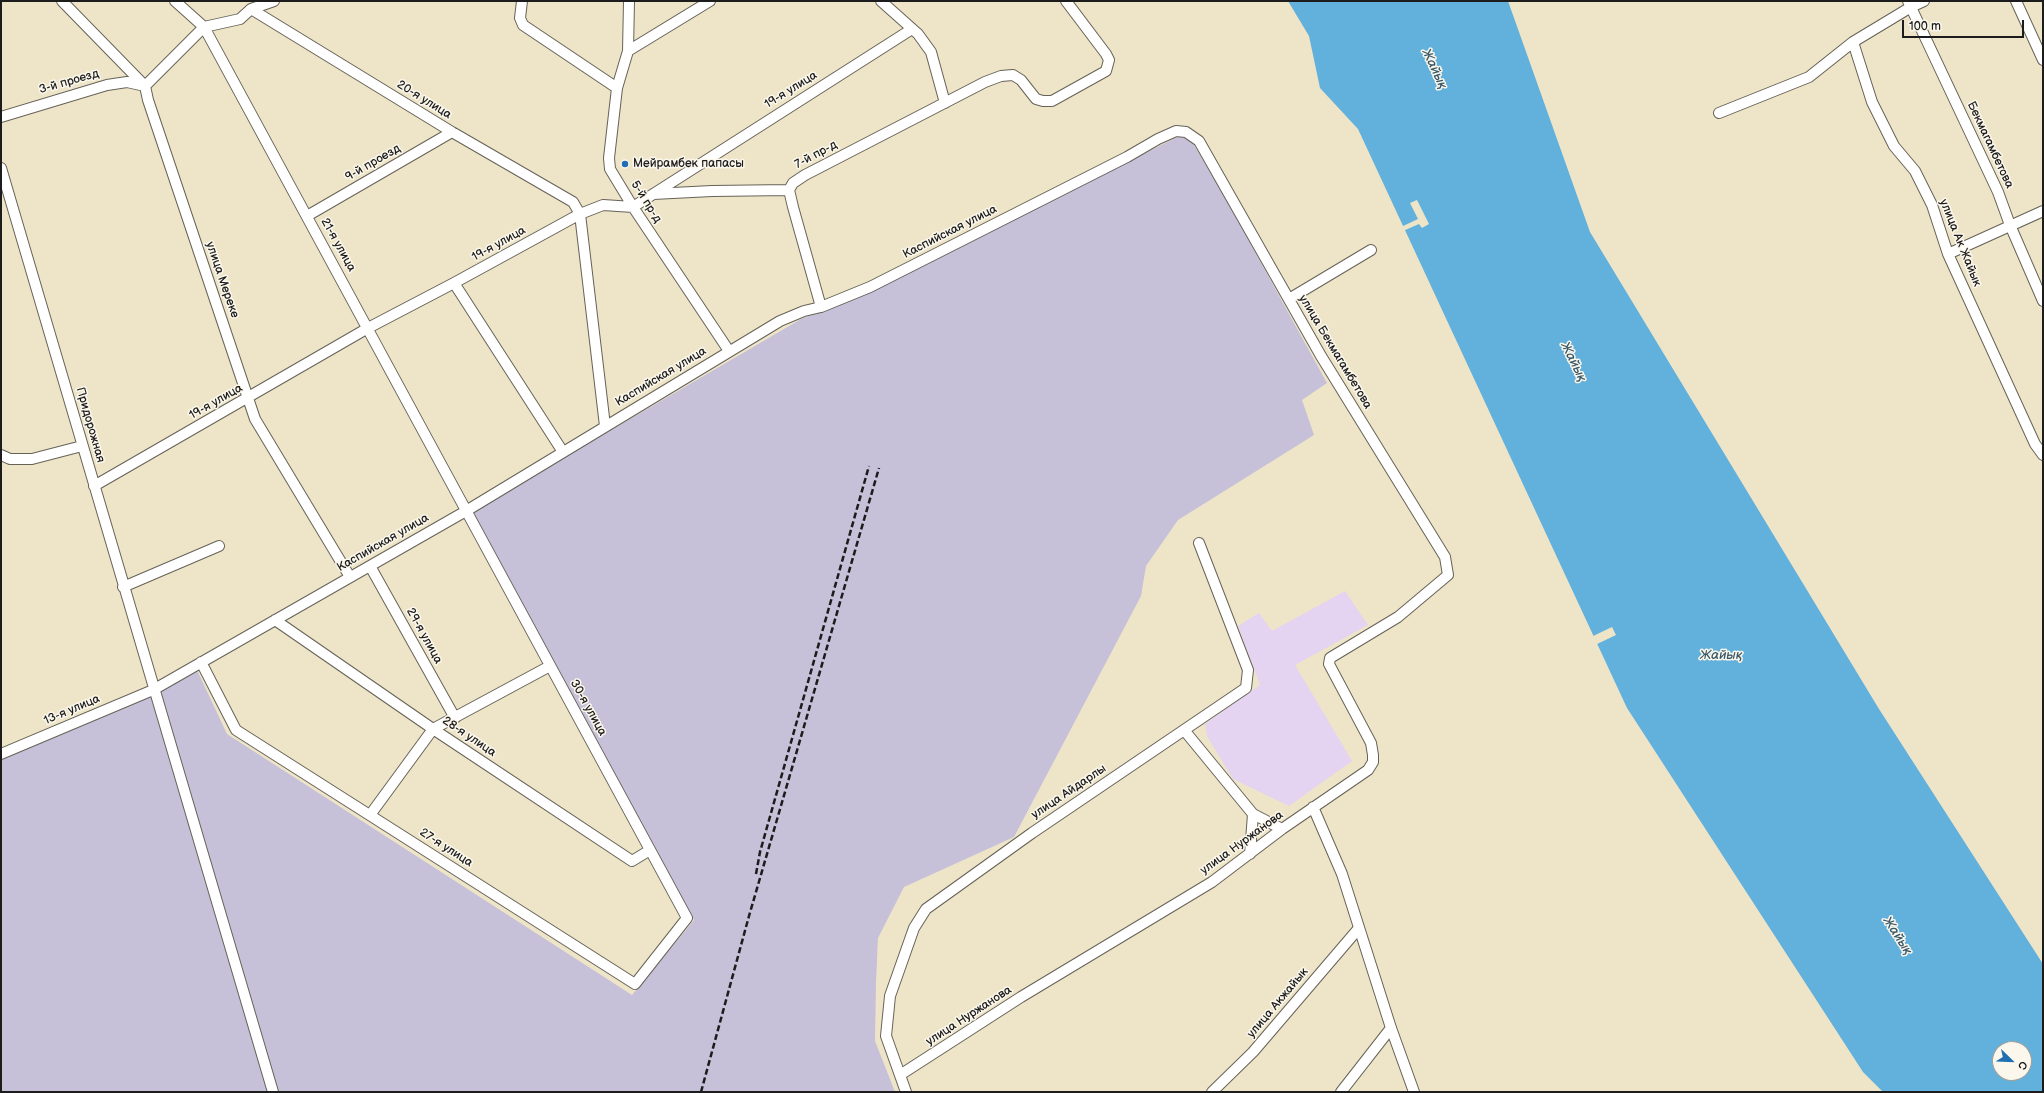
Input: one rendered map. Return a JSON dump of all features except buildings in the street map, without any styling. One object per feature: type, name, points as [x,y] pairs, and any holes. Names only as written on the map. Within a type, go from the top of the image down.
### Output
[{"type":"street","points":[[62,1],[145,86],[204,27],[240,19],[251,9],[274,1]]},
{"type":"street","name":"21-я улица","points":[[175,1],[204,27],[466,511]]},
{"type":"street","points":[[522,1],[520,18],[523,25],[618,88]]},
{"type":"street","name":"5-й пр-д","points":[[629,1],[628,51],[618,88],[608,158],[610,169],[633,207],[729,351]]},
{"type":"street","points":[[628,51],[710,1]]},
{"type":"street","points":[[881,1],[912,29],[931,52],[945,103],[996,78],[1013,76],[1021,80],[1036,99],[1052,101],[1106,71],[1109,60],[1106,54],[1066,1]]},
{"type":"street","points":[[1719,113],[1809,76],[1853,42],[1910,4],[1924,1]]},
{"type":"street","points":[[2016,1],[2043,60]]},
{"type":"street","name":"Бекмагамбетова","points":[[1910,4],[1998,192],[2010,226],[2043,301]]},
{"type":"street","name":"20-я улица","points":[[251,9],[452,132],[573,202],[580,214]]},
{"type":"street","name":"19-я улица","points":[[94,486],[368,328],[580,214],[603,205],[633,207],[651,194],[912,29]]},
{"type":"street","name":"улица Ак Жайык","points":[[1853,42],[1872,102],[1894,146],[1915,171],[1932,204],[1948,254],[2035,444],[2043,455]]},
{"type":"street","name":"3-й проезд","points":[[1,117],[107,84],[127,82],[145,86]]},
{"type":"street","name":"улица Мереке","points":[[145,86],[148,100],[255,419],[350,577]]},
{"type":"street","name":"7-й пр-д","points":[[789,190],[793,182],[804,175],[945,103]]},
{"type":"street","name":"Каспийская улица","points":[[153,690],[466,511],[604,426],[780,321],[870,288],[1176,131],[1186,132],[1199,141]]},
{"type":"street","name":"9-й проезд","points":[[307,216],[452,132]]},
{"type":"street","name":"улица Бекмагамбетова","points":[[1199,141],[1321,356],[1445,557],[1448,575]]},
{"type":"street","name":"Придорожная","points":[[1,168],[153,690],[273,1092]]},
{"type":"street","points":[[651,194],[712,191],[789,190],[821,307]]},
{"type":"street","points":[[1948,254],[2043,211]]},
{"type":"street","points":[[580,214],[604,426]]},
{"type":"street","points":[[1289,299],[1371,250]]},
{"type":"street","points":[[454,283],[563,452]]},
{"type":"street","points":[[1,456],[10,459],[32,459],[82,446]]},
{"type":"street","name":"30-я улица","points":[[466,511],[687,918]]},
{"type":"street","name":"улица Айдарлы","points":[[906,1092],[886,1036],[890,996],[914,928],[926,909],[1032,833],[1246,688],[1248,670],[1199,543]]},
{"type":"street","points":[[123,587],[219,546]]},
{"type":"street","name":"29-я улица","points":[[370,566],[455,718]]},
{"type":"street","name":"улица Нуржанова","points":[[900,1075],[1021,997],[1212,882],[1282,829],[1368,770],[1373,762],[1374,755],[1371,743],[1329,664],[1330,658],[1398,617],[1448,575]]},
{"type":"street","name":"28-я улица","points":[[275,620],[433,729],[632,861],[650,850]]},
{"type":"street","name":"27-я улица","points":[[201,662],[236,730],[635,984],[687,918]]},
{"type":"street","points":[[370,815],[433,729],[550,666]]},
{"type":"street","name":"13-я улица","points":[[1,754],[153,690]]},
{"type":"street","points":[[1184,730],[1253,814],[1282,829]]},
{"type":"street","points":[[1313,807],[1342,874],[1391,1028],[1413,1091]]},
{"type":"street","points":[[1250,854],[1253,814]]},
{"type":"street","name":"улица Акжайык","points":[[1212,1092],[1254,1052],[1360,928]]},
{"type":"street","points":[[1341,1092],[1391,1028]]},
{"type":"shaded area","points":[[1181,135],[1191,140],[1227,201],[1327,383],[1302,400],[1314,435],[1178,520],[1146,566],[1141,596],[1014,837],[904,887],[878,938],[876,983],[875,1041],[895,1092],[1,1092],[1,755],[197,670],[227,734],[632,995],[694,920],[471,512],[801,319],[871,292]]},
{"type":"shaded area","points":[[1345,591],[1368,625],[1295,665],[1352,761],[1289,806],[1233,779],[1207,736],[1205,724],[1260,685],[1238,626],[1259,613],[1272,631]]},
{"type":"water","name":"Жайық","points":[[1288,1],[1508,1],[1590,232],[1879,709],[2043,964],[2043,1092],[1883,1092],[1863,1072],[1627,708],[1358,129],[1320,88],[1309,36]]},
{"type":"pier","points":[[1417,200],[1429,224],[1422,228],[1419,224],[1403,231],[1401,227],[1418,219],[1410,203]]},
{"type":"pier","points":[[1612,627],[1616,635],[1595,645],[1591,637]]},
{"type":"railway","points":[[756,874],[760,852],[869,466]]},
{"type":"railway","points":[[701,1092],[749,916],[879,468]]},
{"type":"place","name":"Мейрамбек папасы","points":[[625,164]]}]
